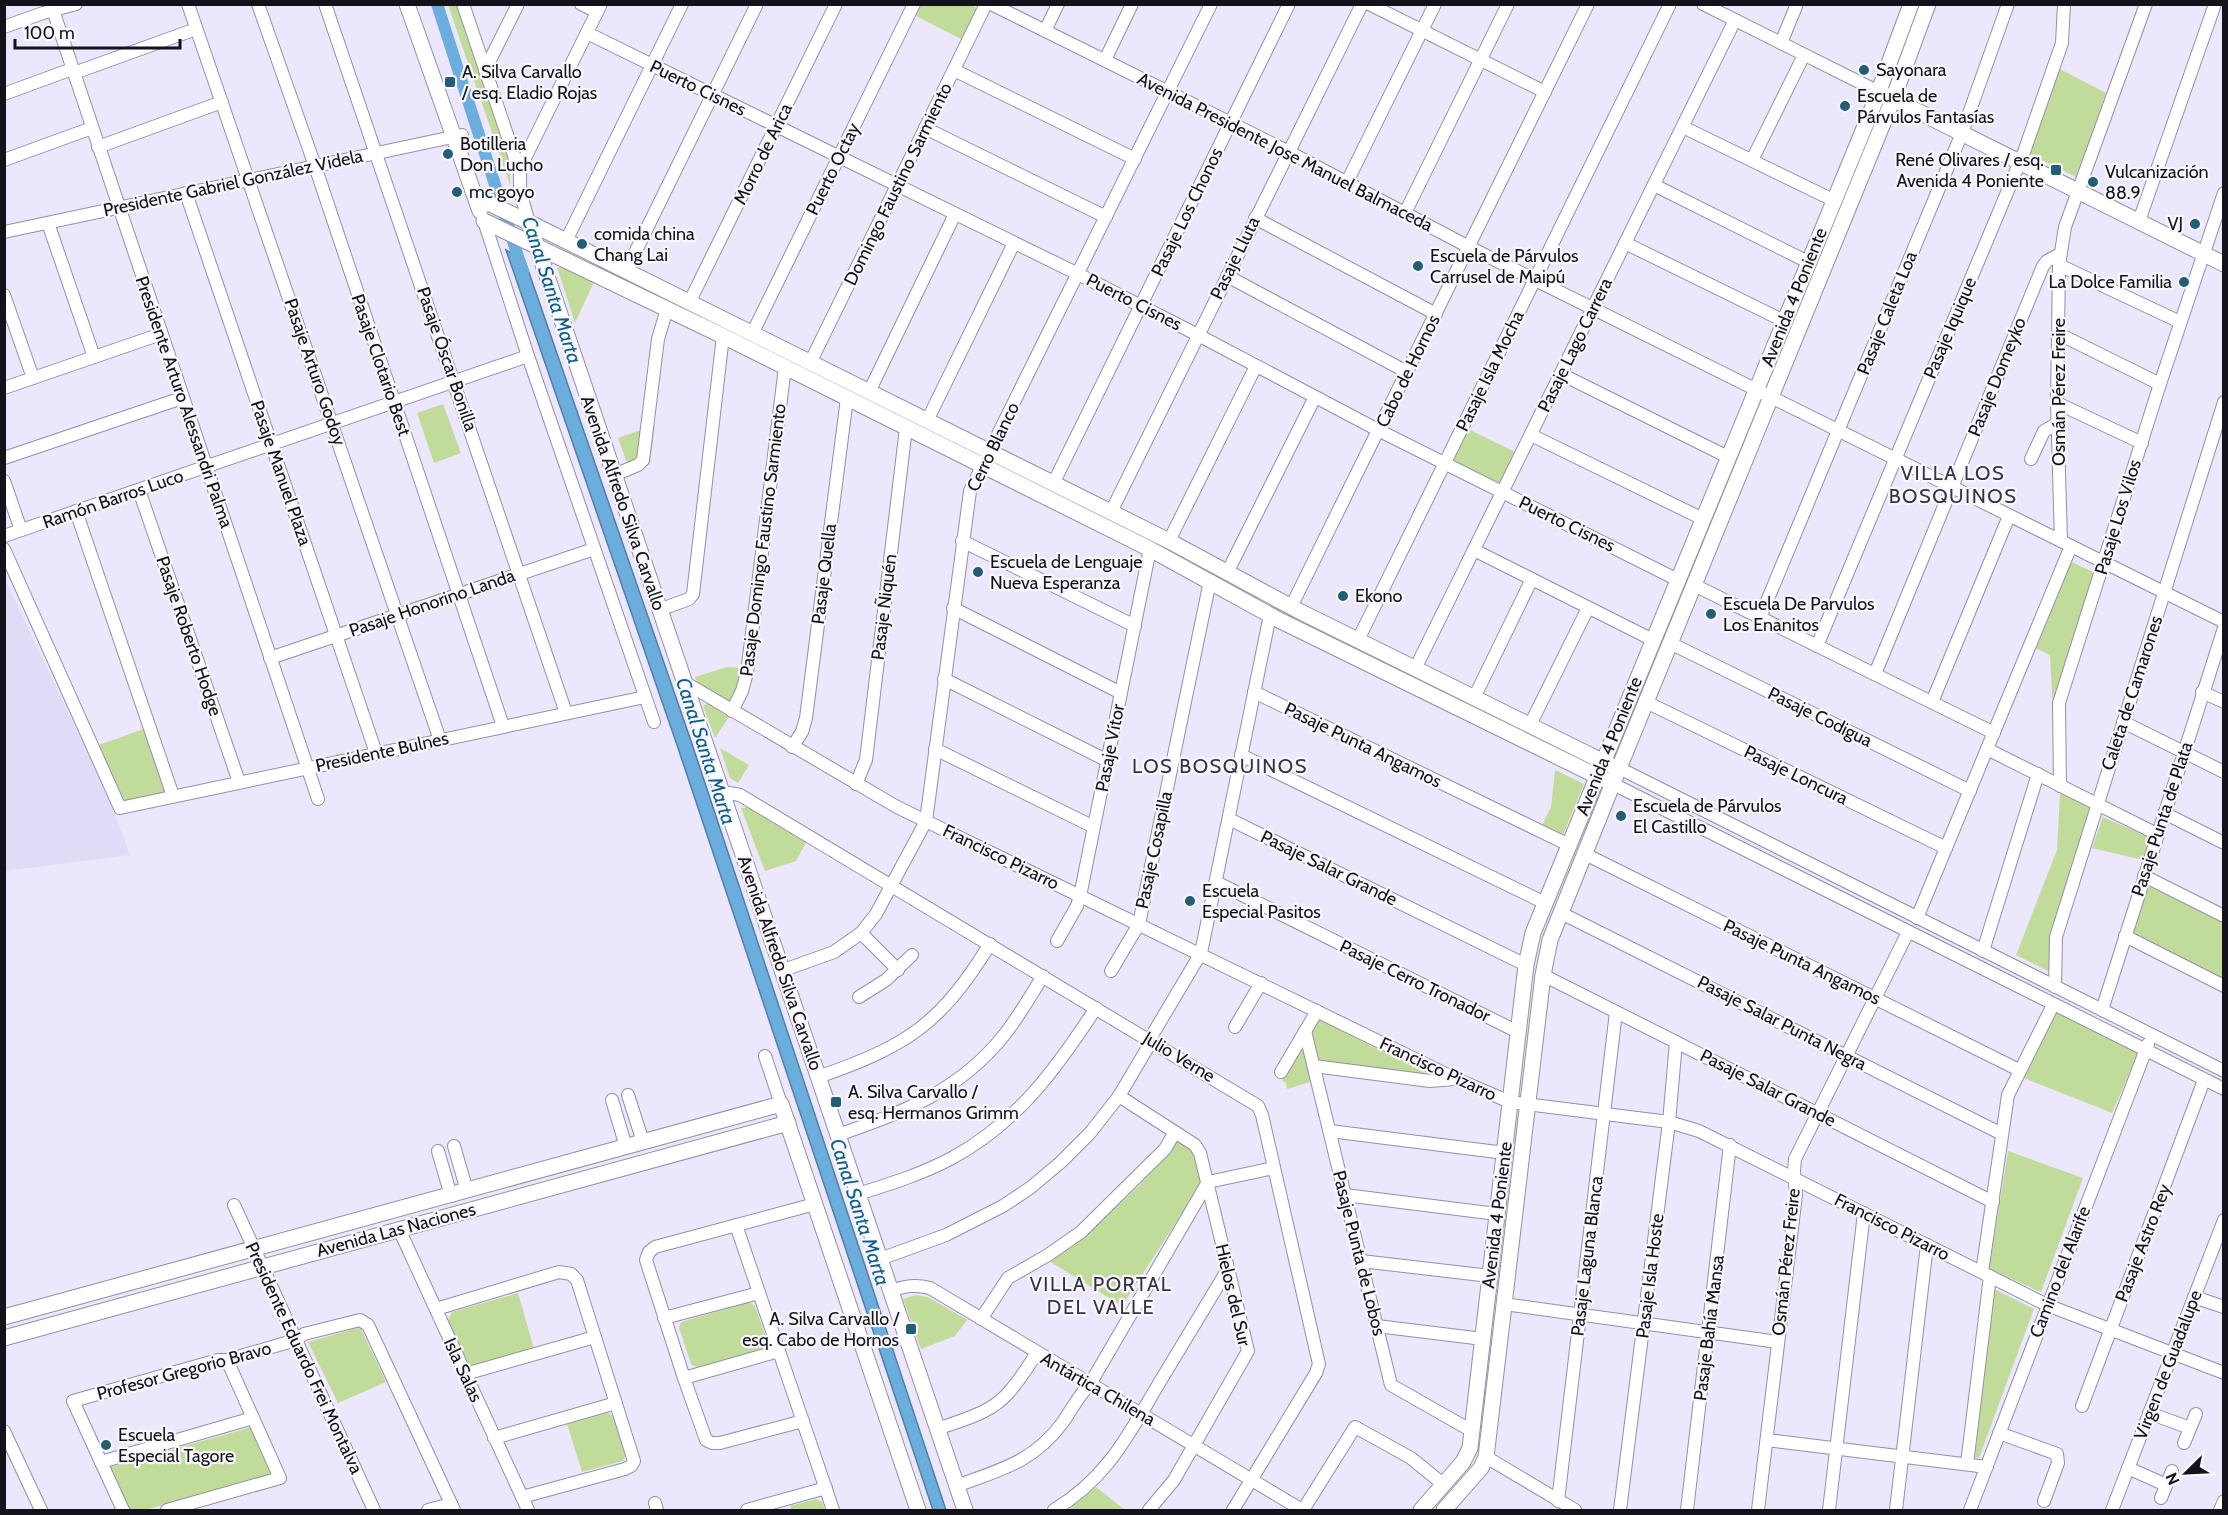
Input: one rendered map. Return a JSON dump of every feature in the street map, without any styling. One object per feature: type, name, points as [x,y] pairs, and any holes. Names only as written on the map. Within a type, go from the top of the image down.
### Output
[{"type":"street","points":[[4,27],[52,8],[76,4]]},
{"type":"street","name":"Pasaje Arturo Godoy","points":[[188,4],[440,740]]},
{"type":"street","name":"Pasaje Clotario Best","points":[[258,4],[315,166],[503,726]]},
{"type":"street","name":"Pasaje Óscar Bonilla","points":[[325,4],[566,713]]},
{"type":"street","points":[[407,4],[485,203],[528,356],[654,722]]},
{"type":"street","points":[[417,4],[459,135]]},
{"type":"street","name":"Avenida Alfredo Silva Carvallo","points":[[463,4],[520,173],[525,221],[532,244],[723,792],[781,971],[964,1510]]},
{"type":"street","points":[[485,70],[518,4]]},
{"type":"street","points":[[520,173],[523,162],[599,8],[581,4]]},
{"type":"street","points":[[566,242],[682,4]]},
{"type":"street","points":[[626,271],[757,4]]},
{"type":"street","name":"Morro de Arica","points":[[689,303],[836,4]]},
{"type":"street","name":"Puerto Octay","points":[[752,334],[914,4]]},
{"type":"street","name":"Domingo Faustino Sarmiento","points":[[810,363],[986,4]]},
{"type":"street","name":"Avenida Presidente Jose Manuel Balmaceda","points":[[991,4],[1289,152],[1468,247],[2223,622]]},
{"type":"street","points":[[1045,31],[1058,4]]},
{"type":"street","points":[[1105,60],[1132,4]]},
{"type":"street","name":"Cerro Blanco","points":[[781,971],[834,952],[861,933],[876,914],[926,820],[968,496],[1211,4]]},
{"type":"street","name":"Pasaje Los Chonos","points":[[1053,484],[1289,4]]},
{"type":"street","name":"Pasaje Lluta","points":[[1111,513],[1362,4]]},
{"type":"street","points":[[1369,4],[1545,92]]},
{"type":"street","points":[[1347,182],[1435,4]]},
{"type":"street","points":[[1405,213],[1508,4]]},
{"type":"street","name":"Cabo de Hornos","points":[[1291,607],[1588,4]]},
{"type":"street","name":"Pasaje Isla Mocha","points":[[1358,640],[1670,4]]},
{"type":"street","points":[[1703,4],[1730,13],[1804,55],[2223,264]]},
{"type":"street","points":[[1781,43],[1797,4]]},
{"type":"street","name":"Avenida 4 Poniente","points":[[1421,1510],[1468,1455],[1526,965],[1533,933],[1879,92],[1911,4]]},
{"type":"street","name":"Avenida 4 Poniente","points":[[1444,1510],[1481,1468],[1486,1457],[1543,975],[1549,946],[1618,768],[1893,99],[1928,4]]},
{"type":"street","name":"Pasaje Caleta Loa","points":[[1760,618],[1962,133],[2008,4]]},
{"type":"street","name":"Pasaje Iquique","points":[[1817,646],[2019,162],[2062,43],[2064,4]]},
{"type":"street","name":"Osmán Pérez Freire","points":[[1917,918],[1994,733],[2066,544],[2057,404],[2059,260],[2062,237],[2146,4]]},
{"type":"street","points":[[2139,221],[2216,4]]},
{"type":"street","name":"Presidente Arturo Alessandri Palma","points":[[52,8],[318,799]]},
{"type":"street","name":"Pasaje Lago Carrera","points":[[1415,669],[1683,127],[1730,13]]},
{"type":"street","points":[[4,94],[196,29]]},
{"type":"street","name":"Puerto Cisnes","points":[[587,33],[1198,334],[1444,464],[1678,580]]},
{"type":"street","points":[[1752,160],[1804,55]]},
{"type":"street","points":[[954,70],[1135,159]]},
{"type":"street","points":[[98,147],[222,102]]},
{"type":"street","points":[[1683,127],[1833,200]]},
{"type":"street","points":[[4,160],[92,128]]},
{"type":"street","points":[[925,128],[1106,217]]},
{"type":"street","name":"Presidente Gabriel González Videla","points":[[4,232],[459,135]]},
{"type":"street","points":[[1654,185],[1808,262]]},
{"type":"street","name":"Pasaje Manuel Plaza","points":[[186,193],[376,753]]},
{"type":"street","name":"Pasaje Los Vilos","points":[[2060,786],[2059,703],[2202,253],[2223,194]]},
{"type":"street","points":[[485,203],[1169,541],[1291,607],[1415,669],[2151,1035],[2223,1068]]},
{"type":"street","points":[[869,392],[955,214]]},
{"type":"street","points":[[1255,218],[1436,314]]},
{"type":"street","points":[[48,222],[94,357]]},
{"type":"street","points":[[491,224],[723,336],[1150,549],[1270,615],[2214,1085]]},
{"type":"street","points":[[927,421],[1014,243]]},
{"type":"street","points":[[1625,243],[1784,321]]},
{"type":"street","points":[[2059,260],[2180,322]]},
{"type":"street","name":"Pasaje Domeyko","points":[[1875,674],[2043,266],[2047,261],[2059,260]]},
{"type":"street","points":[[1227,276],[1407,372]]},
{"type":"street","points":[[4,295],[7,313],[33,378]]},
{"type":"street","points":[[614,475],[640,464],[643,460],[659,331],[667,309]]},
{"type":"street","points":[[2059,333],[2160,384]]},
{"type":"street","points":[[4,388],[161,334]]},
{"type":"street","points":[[659,610],[689,599],[693,594],[723,336]]},
{"type":"street","name":"Ramón Barros Luco","points":[[4,536],[528,356]]},
{"type":"street","points":[[1169,541],[1256,366]]},
{"type":"street","name":"Pasaje Domingo Faustino Sarmiento","points":[[732,711],[742,692],[747,673],[785,367]]},
{"type":"street","points":[[1561,374],[1728,457]]},
{"type":"street","points":[[1227,573],[1315,397]]},
{"type":"street","points":[[4,458],[182,398]]},
{"type":"street","name":"Pasaje Quella","points":[[792,747],[802,732],[806,718],[847,398]]},
{"type":"street","name":"Caleta de Camarones","points":[[2055,987],[2056,937],[2223,402]]},
{"type":"street","points":[[2057,404],[2142,443]]},
{"type":"street","points":[[2031,459],[2044,431],[2058,423]]},
{"type":"street","name":"Pasaje Ñiquén","points":[[856,784],[866,760],[906,428]]},
{"type":"street","points":[[1531,435],[1702,519]]},
{"type":"street","points":[[4,481],[21,530]]},
{"type":"street","name":"Pasaje Roberto Hodge","points":[[139,490],[239,782]]},
{"type":"street","points":[[76,511],[173,796]]},
{"type":"street","points":[[1932,702],[2009,516]]},
{"type":"street","points":[[962,541],[1135,626]]},
{"type":"street","name":"Presidente Bulnes","points":[[4,549],[120,807],[645,697]]},
{"type":"street","name":"Pasaje Honorino Landa","points":[[270,658],[594,549]]},
{"type":"street","name":"Pasaje Vítor","points":[[1057,941],[1077,906],[1080,896],[1150,549]]},
{"type":"street","points":[[1474,550],[1653,640]]},
{"type":"street","points":[[1474,698],[1532,579]]},
{"type":"street","name":"Pasaje Cosapilla","points":[[1111,970],[1139,924],[1210,581]]},
{"type":"street","points":[[1694,585],[1994,733]]},
{"type":"street","points":[[953,608],[1121,693]]},
{"type":"street","points":[[1530,725],[1588,608]]},
{"type":"street","points":[[880,1259],[946,1235],[1003,1206],[1061,1162],[1090,1133],[1119,1096],[1201,954],[1270,615]]},
{"type":"street","name":"Pasaje Punta de Plata","points":[[2102,1010],[2223,628]]},
{"type":"street","name":"Pasaje Codigua","points":[[1670,643],[1970,791]]},
{"type":"street","points":[[944,679],[1108,761]]},
{"type":"street","name":"Francisco Pizarro","points":[[684,682],[856,784],[926,820],[1456,1079],[1510,1102],[1669,1122],[1699,1131],[2047,1305],[2223,1373]]},
{"type":"street","name":"Pasaje Punta Angamos","points":[[1254,692],[1569,845]]},
{"type":"street","points":[[2202,692],[2223,702]]},
{"type":"street","name":"Pasaje Loncura","points":[[1646,702],[1946,848]]},
{"type":"street","points":[[2122,722],[2223,772]]},
{"type":"street","points":[[935,749],[1094,827]]},
{"type":"street","points":[[1987,749],[2157,834]]},
{"type":"street","points":[[1242,755],[1545,903]]},
{"type":"street","points":[[1983,951],[2038,774]]},
{"type":"street","name":"Julio Verne","points":[[723,792],[740,795],[1258,1106],[1262,1115],[1319,1364],[1316,1373],[1233,1510]]},
{"type":"street","points":[[2164,813],[2223,843]]},
{"type":"street","name":"Pasaje Salar Grande","points":[[1228,819],[1526,965]]},
{"type":"street","name":"Pasaje Punta Angamos","points":[[1585,854],[2019,1070]]},
{"type":"street","points":[[2144,876],[2223,916]]},
{"type":"street","name":"Pasaje Cerro Tronador","points":[[1215,882],[1518,1032]]},
{"type":"street","name":"Pasaje Salar Punta Negra","points":[[1561,913],[2002,1134]]},
{"type":"street","name":"Osmán Pérez Freire","points":[[1758,1510],[1796,1195],[1794,1164],[1908,932]]},
{"type":"street","points":[[861,933],[898,970]]},
{"type":"street","points":[[2125,936],[2223,986]]},
{"type":"street","points":[[818,1077],[878,1055],[924,1026],[954,998],[990,944]]},
{"type":"street","points":[[860,997],[898,970],[912,955]]},
{"type":"street","name":"Pasaje Salar Grande","points":[[1543,975],[1993,1202]]},
{"type":"street","points":[[838,1135],[920,1104],[965,1075],[1004,1035],[1043,976]]},
{"type":"street","points":[[1235,1027],[1261,983]]},
{"type":"street","points":[[1967,1464],[1993,1202],[2008,1095],[2053,1005]]},
{"type":"street","points":[[858,1194],[932,1168],[990,1134],[1038,1090],[1068,1052],[1096,1008]]},
{"type":"street","points":[[1281,1072],[1317,1011]]},
{"type":"street","name":"Pasaje Laguna Blanca","points":[[1558,1501],[1616,1012]]},
{"type":"street","name":"Pasaje Punta de Lobos","points":[[1305,1031],[1391,1385],[1472,1431]]},
{"type":"street","name":"Camino del Alarife","points":[[1970,1510],[2151,1035]]},
{"type":"street","name":"Pasaje Isla Hoste","points":[[1620,1510],[1669,1122],[1676,1042]]},
{"type":"street","points":[[765,1056],[918,1510]]},
{"type":"street","points":[[1314,1066],[1430,1081],[1456,1079]]},
{"type":"street","name":"Pasaje Astro Rey","points":[[2082,1407],[2111,1330],[2223,1068]]},
{"type":"street","points":[[628,1095],[643,1142]]},
{"type":"street","name":"Hielos del Sur","points":[[1119,1096],[1195,1145],[1200,1153],[1248,1351],[1174,1480],[1149,1510]]},
{"type":"street","points":[[612,1100],[626,1147]]},
{"type":"street","name":"Avenida Las Naciones","points":[[4,1317],[781,1104]]},
{"type":"street","name":"Avenida Las Naciones","points":[[4,1338],[788,1123]]},
{"type":"street","points":[[1330,1131],[1504,1153]]},
{"type":"street","points":[[981,1319],[1008,1278],[1048,1255],[1081,1232],[1165,1149],[1175,1132]]},
{"type":"street","name":"Pasaje Bahía Mansa","points":[[1687,1510],[1730,1145]]},
{"type":"street","points":[[454,1146],[467,1191]]},
{"type":"street","points":[[438,1151],[451,1196]]},
{"type":"street","points":[[956,1486],[1011,1466],[1034,1453],[1059,1428],[1090,1384],[1208,1182],[1274,1168]]},
{"type":"street","points":[[1345,1196],[1497,1214]]},
{"type":"street","points":[[803,1421],[720,1443],[706,1440],[646,1266],[646,1257],[655,1247],[815,1204]]},
{"type":"street","name":"Presidente Eduardo Frei Montalva","points":[[234,1205],[374,1510]]},
{"type":"street","points":[[1829,1510],[1864,1213]]},
{"type":"street","name":"Virgen de Guadalupe","points":[[2112,1510],[2194,1297],[2219,1246],[2223,1220]]},
{"type":"street","points":[[736,1225],[833,1510]]},
{"type":"street","name":"Isla Salas","points":[[399,1229],[528,1510]]},
{"type":"street","points":[[1896,1510],[1928,1245]]},
{"type":"street","points":[[1361,1261],[1490,1276]]},
{"type":"street","points":[[1054,1510],[1076,1497],[1097,1477],[1118,1451],[1228,1269]]},
{"type":"street","points":[[435,1309],[563,1271],[571,1274],[577,1280],[633,1461],[631,1466],[522,1497]]},
{"type":"street","name":"Antártica Chilena","points":[[890,1291],[909,1285],[930,1288],[1303,1510]]},
{"type":"street","points":[[664,1318],[759,1293]]},
{"type":"street","points":[[2194,1297],[2223,1307]]},
{"type":"street","points":[[1504,1304],[1778,1342]]},
{"type":"street","name":"Profesor Gregorio Bravo","points":[[101,1462],[73,1401],[296,1340],[304,1334],[363,1320],[368,1325],[452,1507]]},
{"type":"street","points":[[1377,1326],[1483,1339]]},
{"type":"street","points":[[465,1374],[595,1337]]},
{"type":"street","points":[[684,1378],[779,1351]]},
{"type":"street","points":[[937,1429],[968,1418],[1000,1402],[1010,1392],[1037,1353]]},
{"type":"street","points":[[167,1510],[280,1478],[227,1360]]},
{"type":"street","points":[[494,1438],[616,1403]]},
{"type":"street","points":[[2149,1413],[2190,1428]]},
{"type":"street","points":[[2184,1443],[2196,1414]]},
{"type":"street","points":[[123,1510],[101,1462],[253,1418]]},
{"type":"street","points":[[1303,1510],[1355,1427],[1411,1458],[1444,1485]]},
{"type":"street","points":[[4,1431],[40,1510]]},
{"type":"street","points":[[1999,1433],[2057,1454],[2058,1463],[2042,1507]]},
{"type":"street","points":[[1767,1440],[1987,1467]]},
{"type":"street","points":[[1486,1457],[1575,1510]]},
{"type":"street","points":[[2128,1468],[2166,1485]]},
{"type":"street","points":[[2161,1498],[2172,1471]]},
{"type":"street","points":[[747,1510],[826,1488]]},
{"type":"street","points":[[2220,1510],[2223,1501]]},
{"type":"street","points":[[428,1510],[452,1507]]},
{"type":"shaded area","points":[[4,577],[109,799],[130,855],[5,871]]},
{"type":"green space","points":[[448,5],[459,5],[511,159],[510,185]]},
{"type":"green space","points":[[921,5],[971,5],[979,9],[963,40],[916,16]]},
{"type":"green space","points":[[2058,68],[2106,93],[2076,177],[2026,152]]},
{"type":"green space","points":[[557,267],[594,282],[575,323]]},
{"type":"green space","points":[[443,404],[461,453],[434,463],[417,413]]},
{"type":"green space","points":[[655,425],[650,464],[630,471],[618,438]]},
{"type":"green space","points":[[1468,429],[1517,453],[1500,488],[1451,463]]},
{"type":"green space","points":[[2072,562],[2095,573],[2053,709],[2050,655],[2033,647]]},
{"type":"green space","points":[[727,667],[741,668],[738,685],[729,702],[699,686],[695,677]]},
{"type":"green space","points":[[708,703],[729,717],[715,738],[703,706]]},
{"type":"green space","points":[[144,729],[167,792],[122,804],[96,746]]},
{"type":"green space","points":[[720,748],[749,765],[738,783],[730,778]]},
{"type":"green space","points":[[1555,770],[1584,784],[1563,835],[1542,825],[1551,807]]},
{"type":"green space","points":[[2060,794],[2090,808],[2053,932],[2054,974],[2016,955],[2057,850]]},
{"type":"green space","points":[[749,807],[808,839],[796,861],[765,871],[741,808]]},
{"type":"green space","points":[[2103,817],[2150,838],[2143,860],[2092,848]]},
{"type":"green space","points":[[2148,886],[2223,923],[2223,982],[2133,935]]},
{"type":"green space","points":[[2055,1010],[2138,1053],[2112,1113],[2024,1078]]},
{"type":"green space","points":[[1318,1019],[1435,1078],[1317,1062],[1311,1035]]},
{"type":"green space","points":[[1303,1046],[1314,1081],[1287,1089],[1286,1083],[1282,1081]]},
{"type":"green space","name":"VILLA PORTAL DEL VALLE","points":[[1177,1137],[1193,1149],[1204,1179],[1122,1306],[1049,1261],[1137,1188],[1153,1171]]},
{"type":"green space","points":[[2008,1151],[2083,1178],[2041,1292],[1989,1269]]},
{"type":"green space","points":[[1994,1289],[2034,1309],[1979,1458],[1975,1457]]},
{"type":"green space","points":[[518,1293],[534,1349],[475,1367],[468,1364],[448,1321],[452,1312]]},
{"type":"green space","points":[[915,1295],[928,1297],[967,1320],[955,1336],[921,1349],[903,1299]]},
{"type":"green space","points":[[749,1302],[755,1306],[768,1343],[765,1349],[697,1368],[691,1364],[679,1328],[681,1322]]},
{"type":"green space","points":[[357,1328],[361,1329],[386,1382],[338,1403],[308,1342]]},
{"type":"green space","points":[[608,1413],[614,1417],[626,1454],[623,1461],[582,1472],[567,1424]]},
{"type":"green space","points":[[252,1427],[273,1475],[145,1510],[130,1510],[110,1467]]},
{"type":"green space","points":[[1096,1487],[1125,1510],[1068,1510]]},
{"type":"green space","points":[[816,1499],[822,1502],[825,1510],[791,1510],[790,1506]]},
{"type":"water","points":[[506,250],[525,261],[691,741],[946,1510],[933,1510],[677,745]]},
{"type":"waterway","name":"Canal Santa Marta","points":[[437,4],[523,272]]},
{"type":"place","name":"Sayonara","points":[[1864,70]]},
{"type":"place","name":"A. Silva Carvallo / esq. Eladio Rojas","points":[[450,82]]},
{"type":"place","name":"Escuela de Párvulos Fantasías","points":[[1845,106]]},
{"type":"place","name":"Botilleria Don Lucho","points":[[448,154]]},
{"type":"place","name":"René Olivares / esq. Avenida 4 Poniente","points":[[2056,170]]},
{"type":"place","name":"Vulcanización 88.9","points":[[2093,182]]},
{"type":"place","name":"mc goyo","points":[[457,192]]},
{"type":"place","name":"VJ","points":[[2195,224]]},
{"type":"place","name":"comida china Chang Lai","points":[[582,244]]},
{"type":"place","name":"Escuela de Párvulos Carrusel de Maipú","points":[[1418,266]]},
{"type":"place","name":"La Dolce Familia","points":[[2184,282]]},
{"type":"place","name":"Escuela de Lenguaje Nueva Esperanza","points":[[978,572]]},
{"type":"place","name":"Ekono","points":[[1343,596]]},
{"type":"place","name":"Escuela De Parvulos Los Enanitos","points":[[1711,614]]},
{"type":"place","name":"Escuela de Párvulos El Castillo","points":[[1621,816]]},
{"type":"place","name":"Escuela Especial Pasitos","points":[[1190,901]]},
{"type":"place","name":"A. Silva Carvallo / esq. Hermanos Grimm","points":[[836,1102]]},
{"type":"place","name":"A. Silva Carvallo / esq. Cabo de Hornos","points":[[911,1329]]},
{"type":"place","name":"Escuela Especial Tagore","points":[[106,1445]]},
{"type":"district","name":"VILLA LOS BOSQUINOS","points":[[1953,484]]},
{"type":"district","name":"LOS BOSQUINOS","points":[[1220,766]]},
{"type":"district","name":"VILLA PORTAL DEL VALLE","points":[[1101,1296]]}]
